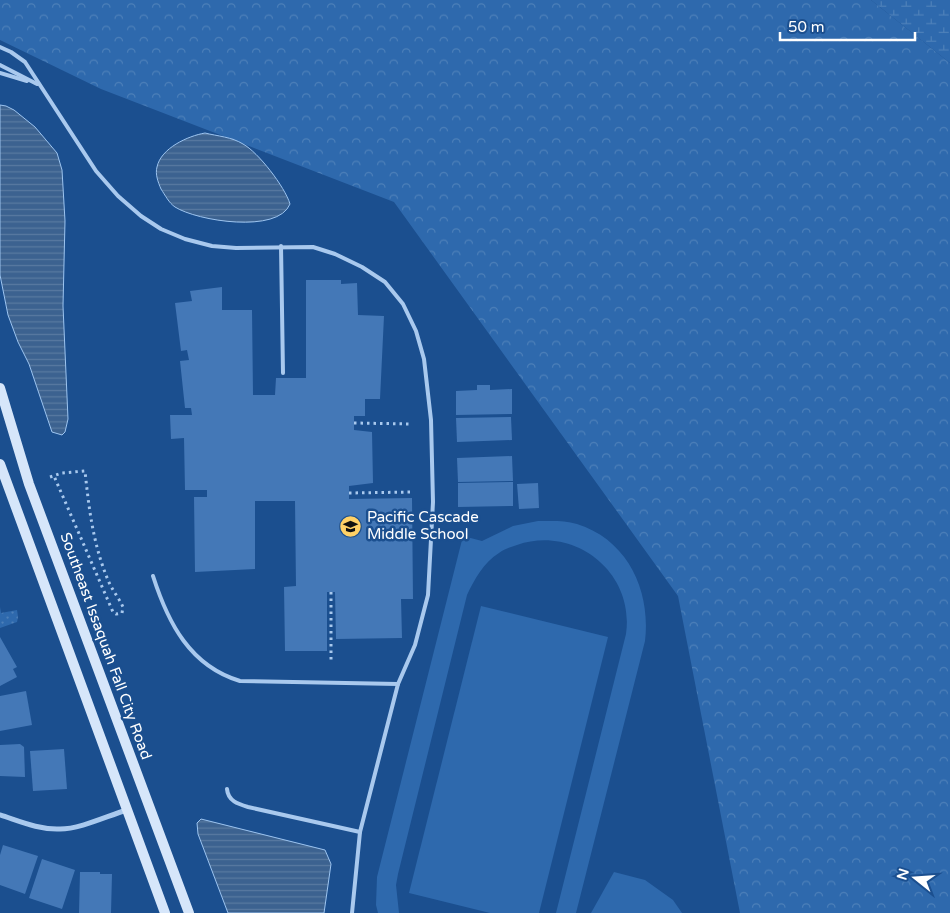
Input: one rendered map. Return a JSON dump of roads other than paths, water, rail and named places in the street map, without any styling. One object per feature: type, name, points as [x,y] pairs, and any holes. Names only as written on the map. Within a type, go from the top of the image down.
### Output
[{"type":"street","name":"Southeast Issaquah Fall City Road","points":[[0,388],[29,484],[188,913]]},
{"type":"street","points":[[0,464],[165,913]]},
{"type":"street","points":[[0,815],[44,828],[59,830],[127,810]]},
{"type":"lane","points":[[0,47],[11,52],[24,62],[96,171],[118,196],[141,216],[161,229],[185,239],[212,246],[236,248],[313,247],[335,254],[362,267],[386,282],[403,304],[416,331],[424,358],[431,420],[433,502],[428,595],[414,644],[398,684],[360,832],[352,913]]},
{"type":"lane","points":[[0,65],[39,86]]},
{"type":"lane","points":[[0,73],[39,86]]},
{"type":"lane","points":[[280,246],[283,373]]},
{"type":"lane","points":[[154,576],[162,604],[174,628],[195,654],[223,676],[240,681],[398,684]]},
{"type":"lane","points":[[227,789],[230,798],[234,802],[248,807],[360,832]]},
{"type":"place","name":"Pacific Cascade Middle School","points":[[351,526]]}]
